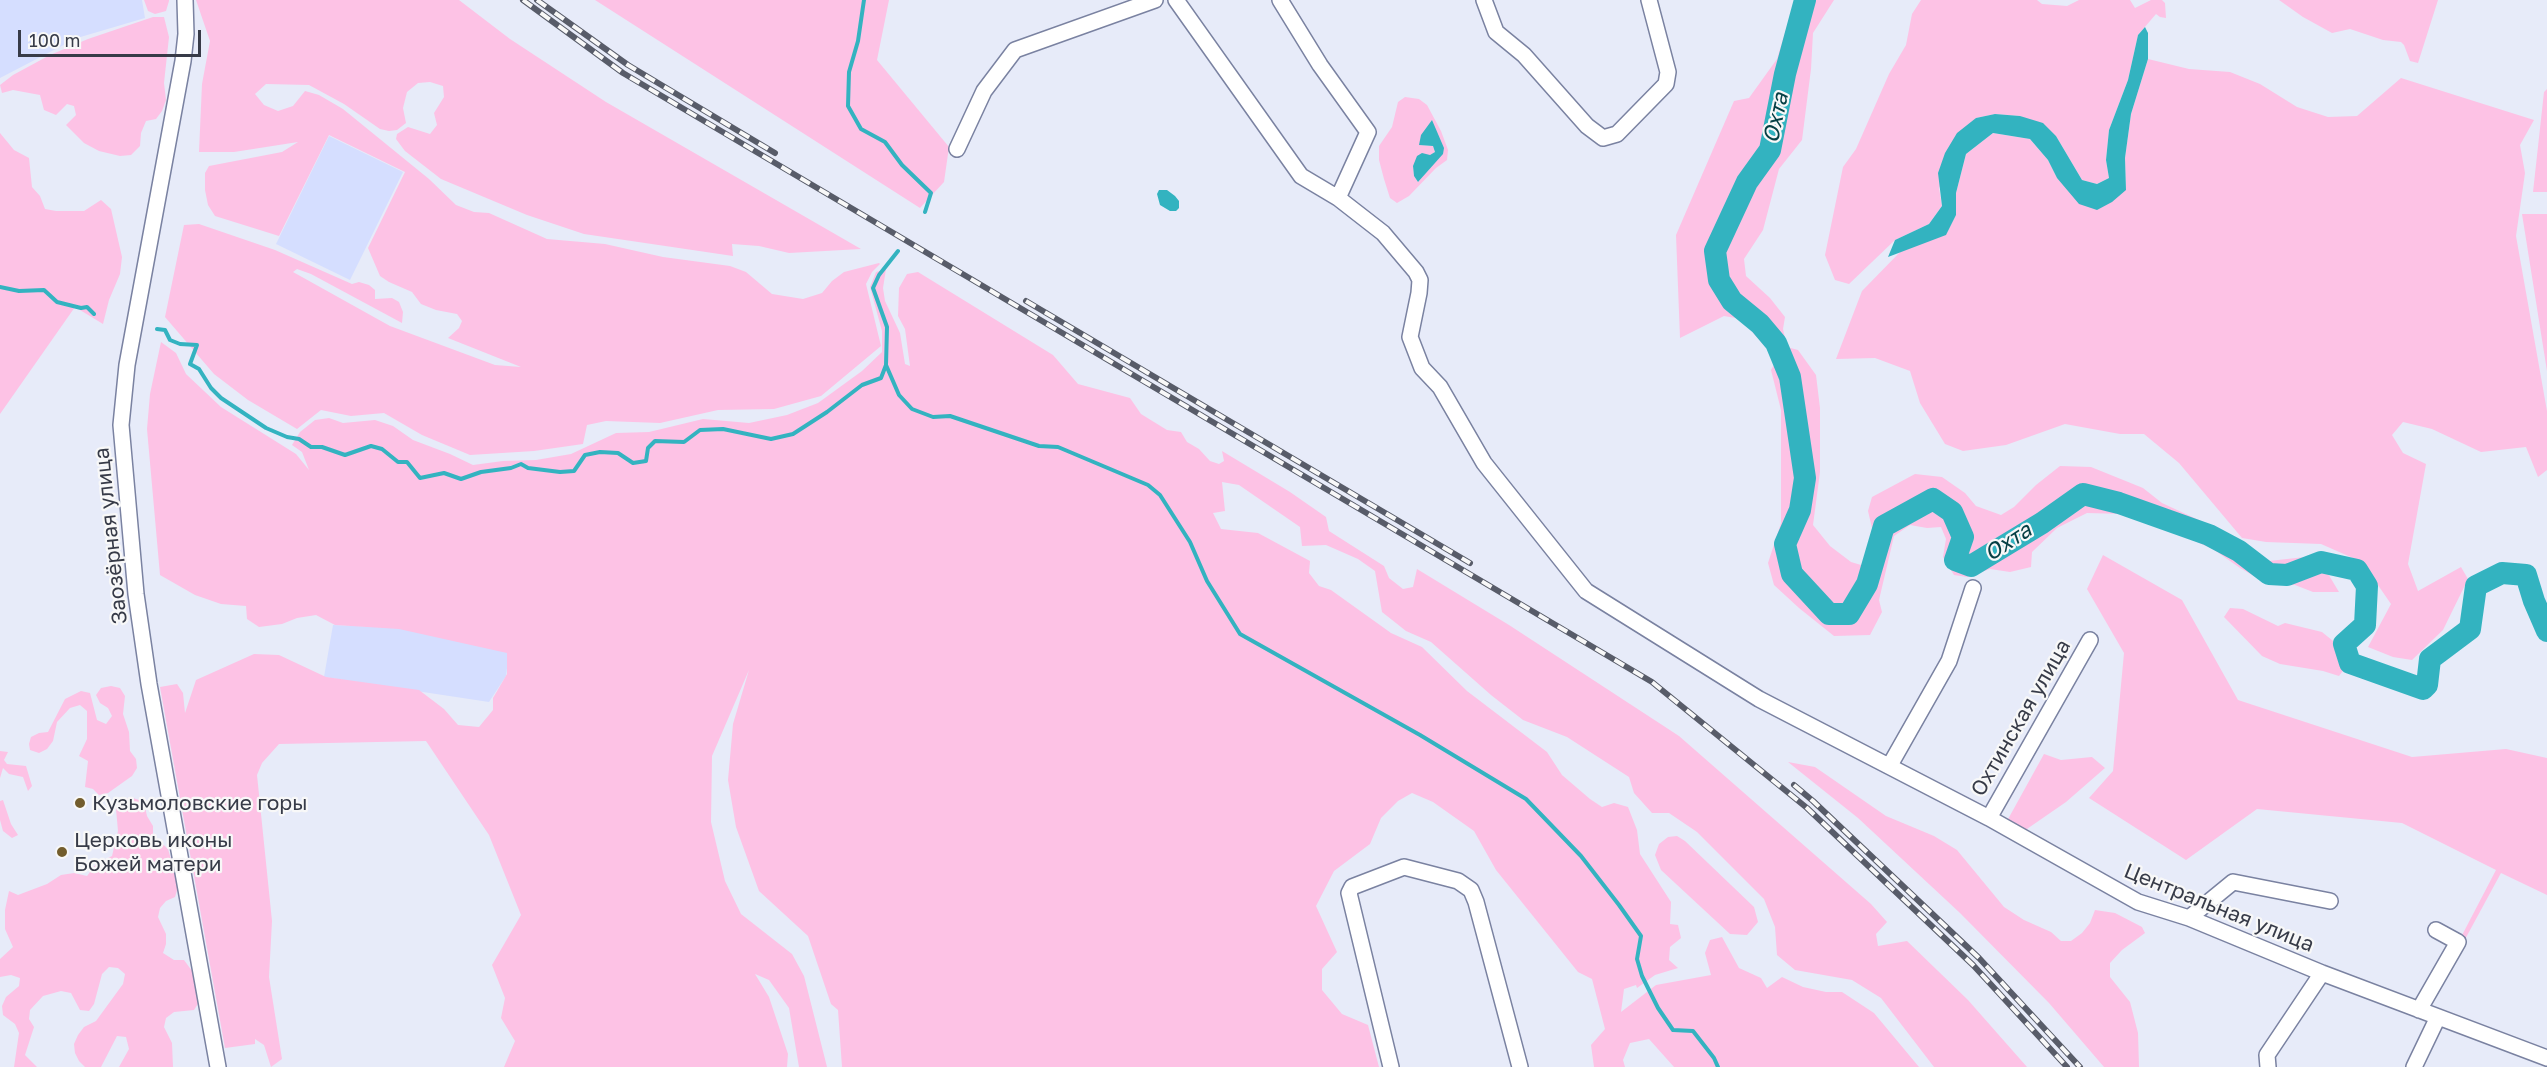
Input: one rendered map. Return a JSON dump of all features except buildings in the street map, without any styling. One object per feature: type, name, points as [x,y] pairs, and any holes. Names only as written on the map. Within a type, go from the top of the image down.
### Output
[{"type":"street","name":"Заозёрная улица","points":[[185,0],[186,34],[183,61],[127,365],[121,424],[136,594],[149,684],[218,1067]]},
{"type":"street","points":[[957,149],[984,92],[1015,50],[1155,0]]},
{"type":"street","name":"Центральная улица","points":[[1176,0],[1301,176],[1338,198],[1383,233],[1416,272],[1420,280],[1419,292],[1410,337],[1422,368],[1440,387],[1484,463],[1586,591],[1760,699],[1989,818],[2138,902],[2189,918],[2419,1011],[2547,1058]]},
{"type":"street","points":[[1280,0],[1320,65],[1368,132],[1338,198]]},
{"type":"street","points":[[1484,0],[1496,32],[1524,56],[1587,126],[1603,138],[1617,134],[1666,84],[1668,72],[1649,0]]},
{"type":"street","points":[[1890,765],[1949,661],[1973,588]]},
{"type":"street","name":"Охтинская улица","points":[[1989,818],[2090,640]]},
{"type":"street","points":[[1391,1067],[1349,893],[1352,887],[1404,867],[1458,881],[1471,890],[1520,1067]]},
{"type":"street","points":[[2189,918],[2233,882],[2330,901]]},
{"type":"street","points":[[2419,1011],[2458,942],[2436,930]]},
{"type":"street","points":[[2268,1067],[2267,1055],[2322,973]]},
{"type":"street","points":[[2414,1067],[2438,1017]]},
{"type":"shaded area","points":[[0,0],[142,0],[145,18],[77,38],[0,78]]},
{"type":"shaded area","points":[[144,0],[169,1],[166,11],[155,14],[148,11]]},
{"type":"shaded area","points":[[196,0],[459,0],[510,39],[606,102],[861,249],[789,253],[759,246],[732,244],[733,256],[584,234],[527,215],[441,179],[405,151],[396,139],[397,134],[408,127],[430,134],[437,125],[434,113],[444,97],[443,86],[430,82],[418,83],[407,92],[403,108],[406,123],[397,130],[389,131],[380,129],[344,104],[309,85],[266,84],[255,94],[264,105],[278,111],[293,106],[305,91],[319,95],[343,109],[429,179],[456,205],[474,212],[489,213],[547,239],[605,244],[663,257],[730,266],[746,272],[772,294],[803,299],[822,293],[844,272],[879,263],[866,284],[881,346],[821,396],[774,409],[718,410],[660,423],[606,421],[587,425],[583,444],[534,451],[470,455],[422,435],[384,413],[351,416],[321,410],[297,429],[248,400],[214,374],[165,317],[184,225],[199,224],[275,250],[352,284],[359,282],[369,285],[375,290],[375,299],[392,298],[399,302],[403,312],[402,323],[311,274],[297,269],[293,272],[390,326],[495,365],[521,367],[448,338],[459,328],[462,321],[457,314],[421,304],[412,292],[380,276],[368,248],[405,172],[329,135],[279,236],[215,216],[208,205],[205,190],[205,173],[209,166],[282,152],[298,142],[234,152],[199,152],[202,84],[210,41]]},
{"type":"shaded area","points":[[595,0],[889,0],[877,60],[949,147],[944,182],[920,208]]},
{"type":"shaded area","points":[[1795,0],[1834,0],[1813,33],[1802,140],[1779,169],[1763,230],[1744,259],[1746,276],[1770,298],[1785,317],[1783,329],[1787,347],[1798,350],[1816,375],[1820,408],[1820,472],[1813,525],[1830,546],[1851,562],[1861,565],[1871,548],[1872,528],[1868,511],[1872,497],[1915,474],[1942,477],[1965,493],[1976,506],[2001,515],[2014,507],[2060,466],[2091,467],[2143,488],[2162,503],[2229,534],[2269,561],[2314,556],[2321,562],[2339,592],[2313,592],[2295,585],[2266,583],[2213,549],[2181,535],[2123,514],[2087,513],[2057,528],[2032,552],[2031,567],[2010,572],[1990,569],[1967,577],[1954,575],[1943,557],[1946,539],[1941,527],[1927,528],[1910,525],[1894,536],[1879,600],[1882,612],[1870,635],[1834,636],[1774,585],[1768,563],[1781,523],[1781,410],[1771,370],[1780,355],[1768,350],[1741,319],[1724,316],[1680,338],[1676,235],[1734,101],[1749,98],[1777,59]]},
{"type":"shaded area","points":[[1921,0],[2037,0],[2042,4],[2067,6],[2079,0],[2130,0],[2135,8],[2151,0],[2162,0],[2165,3],[2166,18],[2156,14],[2138,35],[2128,80],[2109,130],[2106,160],[2109,178],[2097,184],[2082,180],[2056,136],[2020,116],[1995,114],[1976,118],[1939,188],[1942,206],[1929,224],[1895,240],[1849,284],[1835,280],[1825,255],[1843,167],[1856,149],[1889,74],[1906,45],[1912,14]]},
{"type":"shaded area","points":[[2279,0],[2438,0],[2418,63],[2410,61],[2401,42],[2383,40],[2350,29],[2332,33]]},
{"type":"shaded area","points":[[153,17],[164,17],[169,37],[164,83],[166,100],[156,119],[146,121],[141,133],[140,146],[131,155],[120,156],[99,151],[84,143],[66,125],[76,115],[74,106],[67,104],[56,115],[44,110],[40,95],[13,90],[2,93],[0,85],[13,75],[50,55],[88,39]]},
{"type":"shaded area","points":[[2148,59],[2189,69],[2230,72],[2260,84],[2297,107],[2328,117],[2357,116],[2401,78],[2534,120],[2520,145],[2525,173],[2516,236],[2547,411],[2547,470],[2538,477],[2526,447],[2481,452],[2432,429],[2403,422],[2392,435],[2403,453],[2426,464],[2408,564],[2418,591],[2461,567],[2468,579],[2443,630],[2412,660],[2393,657],[2368,647],[2391,604],[2362,562],[2321,544],[2266,542],[2242,538],[2179,463],[2144,434],[2120,434],[2065,424],[2006,445],[1963,451],[1945,444],[1920,403],[1910,371],[1875,358],[1836,359],[1862,291],[1901,251],[1946,234],[1956,215],[1956,193],[1966,154],[1993,133],[2030,139],[2048,160],[2057,178],[2126,190],[2125,158],[2131,114]]},
{"type":"shaded area","points":[[2547,89],[2547,192],[2533,192],[2544,92]]},
{"type":"shaded area","points":[[1405,97],[1419,99],[1427,105],[1448,150],[1447,160],[1409,196],[1397,203],[1390,198],[1384,179],[1379,160],[1379,146],[1392,127],[1398,102]],"holes":[[[1432,120],[1443,153],[1418,182],[1414,176],[1413,166],[1435,152],[1433,146],[1420,145]]]},
{"type":"shaded area","points":[[0,133],[14,150],[29,158],[32,187],[40,196],[45,209],[84,211],[101,200],[111,209],[122,257],[120,274],[109,300],[103,324],[75,307],[0,414]]},
{"type":"shaded area","points":[[329,136],[403,172],[350,280],[276,244]]},
{"type":"shaded area","points":[[2522,214],[2547,214],[2547,371]]},
{"type":"shaded area","points":[[886,269],[883,288],[885,301],[900,333],[905,364],[910,366],[905,329],[898,316],[899,288],[907,274],[918,272],[1053,355],[1078,384],[1130,398],[1141,414],[1167,430],[1181,432],[1187,442],[1199,449],[1210,461],[1219,464],[1224,461],[1222,451],[1290,492],[1326,517],[1329,531],[1384,566],[1389,578],[1403,589],[1413,587],[1417,569],[1509,625],[1679,736],[1871,904],[1887,922],[1876,934],[1878,946],[1907,941],[1968,1000],[2027,1067],[1934,1067],[1881,998],[1852,980],[1795,970],[1777,955],[1775,927],[1764,899],[1697,832],[1669,813],[1652,813],[1634,793],[1629,777],[1567,737],[1523,720],[1431,642],[1406,631],[1382,612],[1375,571],[1358,559],[1326,545],[1302,546],[1300,527],[1239,485],[1222,482],[1225,511],[1213,513],[1221,529],[1258,533],[1310,561],[1309,573],[1319,586],[1331,590],[1391,633],[1422,647],[1467,691],[1547,752],[1562,775],[1590,799],[1602,807],[1614,803],[1628,807],[1637,830],[1640,854],[1671,902],[1670,924],[1678,925],[1681,938],[1670,947],[1669,960],[1678,968],[1655,975],[1637,988],[1636,985],[1624,989],[1621,1012],[1656,985],[1711,975],[1705,953],[1710,940],[1722,937],[1739,968],[1761,978],[1767,988],[1782,977],[1803,987],[1826,992],[1842,992],[1874,1013],[1919,1067],[1674,1067],[1649,1039],[1630,1043],[1623,1060],[1625,1067],[1594,1067],[1591,1045],[1605,1029],[1592,979],[1578,972],[1496,870],[1474,831],[1433,802],[1412,793],[1398,801],[1381,818],[1370,844],[1334,871],[1316,906],[1337,952],[1322,969],[1322,990],[1342,1014],[1368,1025],[1379,1067],[842,1067],[838,1010],[831,1004],[808,936],[759,891],[736,827],[728,780],[733,724],[749,670],[712,756],[711,822],[725,881],[741,914],[792,954],[804,976],[827,1067],[799,1067],[789,1008],[769,980],[755,974],[769,997],[788,1054],[787,1067],[504,1067],[515,1041],[501,1018],[505,998],[492,965],[521,915],[489,835],[426,741],[279,744],[262,763],[257,775],[272,921],[269,977],[282,1059],[271,1067],[264,1045],[255,1039],[255,1044],[225,1048],[160,687],[177,684],[183,693],[185,713],[196,680],[254,654],[279,655],[326,677],[419,690],[444,709],[458,725],[479,727],[493,710],[493,698],[507,674],[507,653],[399,629],[335,625],[316,615],[297,618],[282,624],[259,627],[247,619],[246,606],[221,604],[195,595],[160,575],[147,429],[150,394],[161,342],[176,353],[186,374],[221,407],[296,454],[309,470],[302,452],[292,445],[300,432],[315,420],[329,418],[343,423],[375,420],[393,426],[413,440],[473,465],[536,460],[571,454],[616,433],[649,432],[703,419],[749,423],[787,415],[818,403],[862,371],[882,352],[882,331],[870,287],[876,272]]},
{"type":"shaded area","points":[[2103,555],[2182,600],[2238,700],[2412,757],[2506,749],[2547,758],[2547,895],[2501,873],[2463,943],[2459,941],[2496,870],[2402,823],[2257,809],[2186,860],[2089,798],[2113,771],[2124,653],[2087,589]]},
{"type":"shaded area","points":[[2230,608],[2243,609],[2278,626],[2285,623],[2322,632],[2338,645],[2345,668],[2339,676],[2280,664],[2262,656],[2224,617]]},
{"type":"shaded area","points":[[333,625],[401,628],[509,652],[506,676],[489,702],[324,677]]},
{"type":"shaded area","points":[[111,686],[120,688],[125,696],[123,714],[129,732],[130,751],[136,759],[137,768],[132,776],[108,793],[99,795],[93,789],[85,787],[88,761],[79,756],[87,739],[87,711],[80,705],[70,708],[57,722],[53,741],[47,749],[39,753],[30,750],[29,744],[31,737],[48,732],[65,699],[81,691],[90,693],[97,720],[106,724],[112,716],[96,695],[101,688]]},
{"type":"shaded area","points":[[0,751],[8,752],[4,760],[7,764],[26,766],[32,786],[28,791],[23,777],[9,774],[3,768],[0,778]]},
{"type":"shaded area","points":[[2044,754],[2061,760],[2092,757],[2105,768],[2066,802],[2024,831],[2007,821]]},
{"type":"shaded area","points":[[1788,762],[1815,767],[1886,816],[1934,836],[1957,850],[2004,907],[2024,920],[2051,932],[2061,941],[2071,941],[2082,933],[2090,923],[2095,910],[2115,913],[2142,927],[2145,933],[2122,950],[2110,963],[2110,977],[2130,1002],[2138,1033],[2139,1067],[2104,1067],[2049,1003],[1960,913],[1858,818]]},
{"type":"shaded area","points":[[130,797],[139,800],[145,807],[153,826],[153,835],[168,849],[176,877],[178,887],[175,897],[166,901],[160,908],[158,917],[166,934],[163,953],[174,960],[184,960],[195,975],[199,1002],[194,1010],[174,1012],[166,1018],[164,1027],[172,1043],[173,1067],[119,1067],[129,1049],[126,1037],[117,1036],[101,1067],[85,1067],[79,1061],[74,1044],[78,1035],[84,1027],[96,1021],[123,984],[125,974],[118,968],[109,967],[102,974],[94,1004],[89,1011],[80,1010],[71,993],[61,991],[43,996],[30,1010],[29,1019],[34,1027],[25,1055],[37,1067],[14,1067],[19,1033],[15,1024],[3,1015],[2,1006],[6,997],[19,986],[20,978],[11,975],[0,977],[0,959],[13,947],[5,929],[5,910],[9,891],[18,895],[47,884],[61,875],[74,873],[87,876],[96,864],[112,856],[118,831],[116,809],[122,801]]},
{"type":"shaded area","points":[[3,800],[11,824],[18,835],[12,838],[3,831],[0,820],[0,801]]},
{"type":"shaded area","points":[[1677,836],[1754,907],[1758,922],[1747,935],[1730,934],[1661,870],[1655,855],[1659,844],[1668,837]]},
{"type":"water","points":[[2145,27],[2148,33],[2148,59],[2131,114],[2125,158],[2126,190],[2112,202],[2097,210],[2079,204],[2057,178],[2048,160],[2030,139],[1993,133],[1966,154],[1956,193],[1956,215],[1946,235],[1888,257],[1895,240],[1929,224],[1942,206],[1938,173],[1945,153],[1957,133],[1976,118],[1995,114],[2020,116],[2043,123],[2056,136],[2082,180],[2097,184],[2109,178],[2106,160],[2109,130],[2128,80],[2138,35]]},
{"type":"water","points":[[1432,120],[1444,148],[1443,154],[1418,182],[1414,176],[1413,166],[1417,156],[1422,153],[1430,155],[1435,152],[1433,146],[1419,145],[1421,135]]},
{"type":"water","points":[[1159,190],[1167,190],[1175,196],[1179,201],[1179,208],[1176,211],[1170,211],[1160,205],[1157,194]]},
{"type":"waterway","points":[[864,0],[858,41],[849,72],[848,106],[861,129],[885,142],[902,165],[931,193],[925,212]]},
{"type":"waterway","name":"Охта","points":[[1805,0],[1785,74],[1770,150],[1747,182],[1715,251],[1719,280],[1732,301],[1760,324],[1776,343],[1790,377],[1805,478],[1800,510],[1785,544],[1792,574],[1829,614],[1849,614],[1867,584],[1884,526],[1933,499],[1952,512],[1963,537],[1955,560],[1971,566],[2042,523],[2083,494],[2119,503],[2209,535],[2239,551],[2269,574],[2287,575],[2321,562],[2357,570],[2367,586],[2365,625],[2344,644],[2350,663],[2423,689],[2427,685],[2430,659],[2470,629],[2476,586],[2502,573],[2526,575],[2547,631]]},
{"type":"waterway","points":[[157,329],[165,330],[170,340],[180,344],[197,345],[190,364],[199,369],[211,388],[221,398],[266,428],[287,437],[299,439],[311,447],[322,447],[345,455],[371,446],[382,449],[398,462],[407,462],[420,478],[444,473],[461,479],[481,472],[511,468],[521,464],[528,468],[560,472],[574,471],[585,455],[600,452],[618,453],[633,463],[646,461],[648,448],[655,441],[684,442],[700,430],[723,429],[771,439],[793,434],[862,385],[881,378],[886,365],[887,327],[873,288],[879,275],[898,251]]},
{"type":"waterway","points":[[0,287],[19,291],[44,290],[57,302],[81,308],[87,307],[94,314]]},
{"type":"waterway","points":[[886,365],[899,395],[912,409],[933,417],[950,416],[1039,446],[1058,447],[1148,485],[1160,495],[1190,542],[1207,581],[1240,634],[1420,735],[1526,799],[1581,856],[1641,936],[1637,959],[1642,976],[1658,1008],[1673,1030],[1693,1031],[1714,1058],[1718,1067]]},
{"type":"railway","points":[[523,0],[623,73],[1652,682],[1807,808],[1973,965],[2067,1067]]},
{"type":"railway","points":[[537,0],[628,65],[775,153]]},
{"type":"railway","points":[[1026,301],[1470,563]]},
{"type":"railway","points":[[1794,785],[1979,958],[2080,1067]]},
{"type":"place","name":"Кузьмоловские горы","points":[[80,803]]},
{"type":"place","name":"Церковь иконы Божей матери","points":[[62,852]]}]
